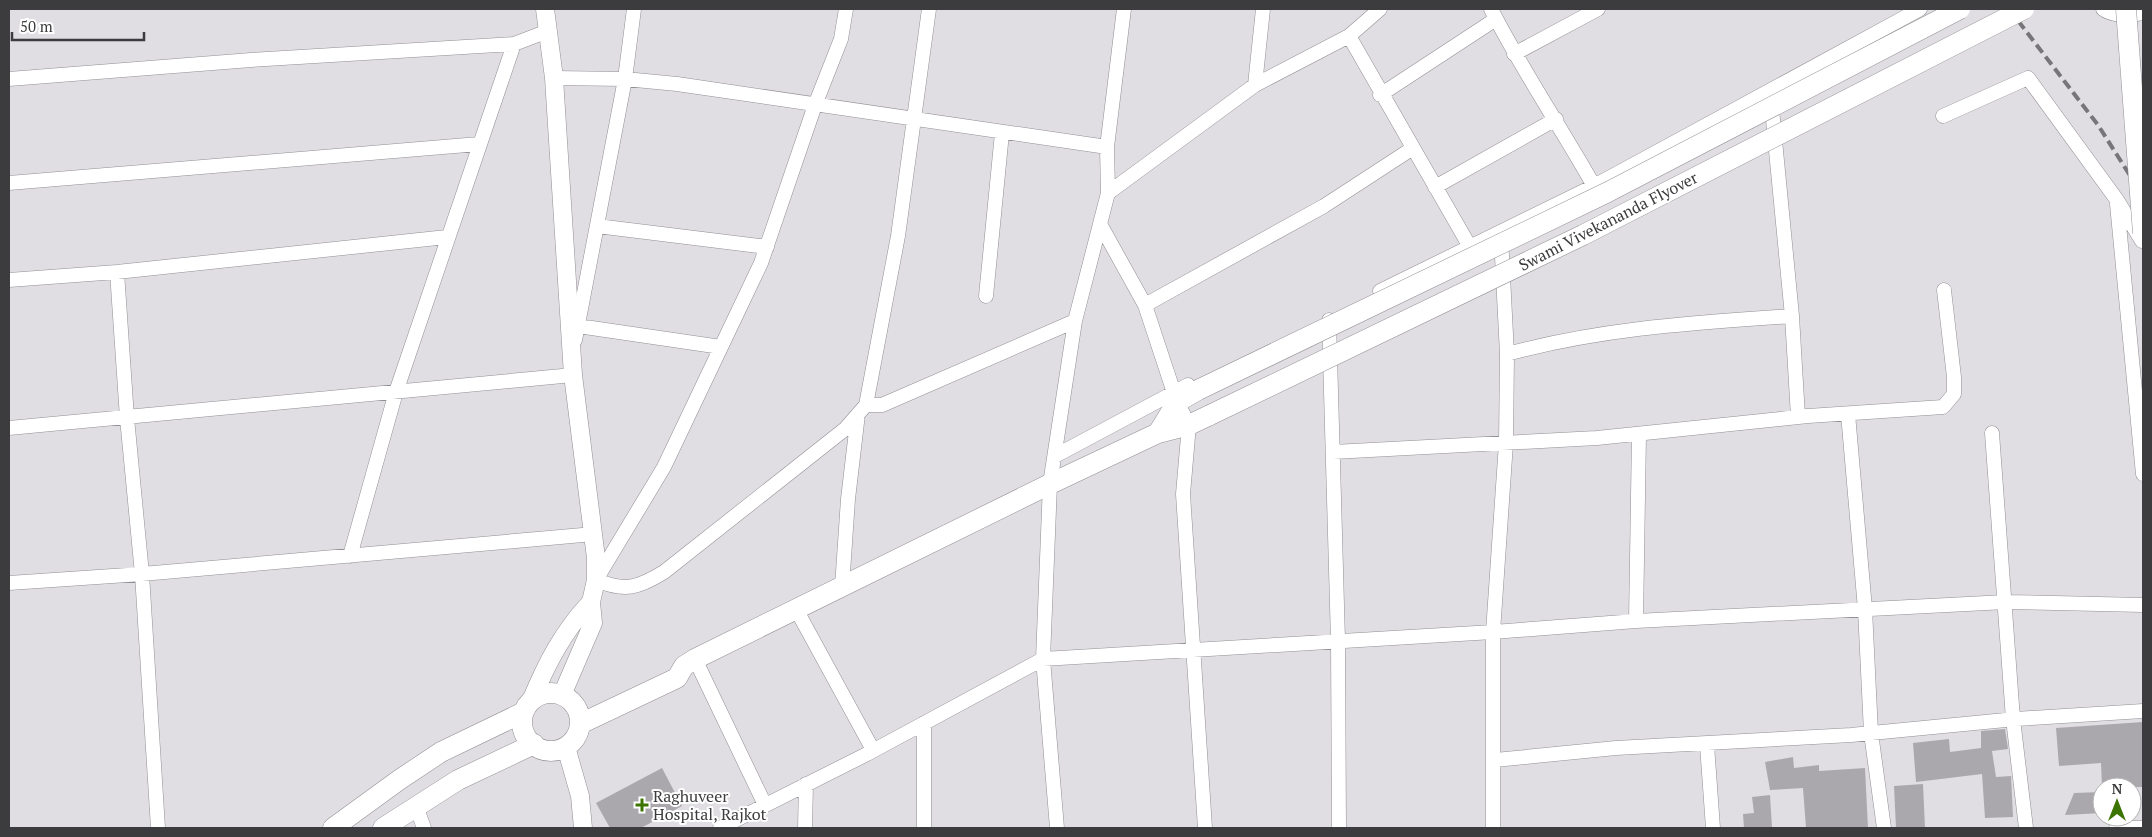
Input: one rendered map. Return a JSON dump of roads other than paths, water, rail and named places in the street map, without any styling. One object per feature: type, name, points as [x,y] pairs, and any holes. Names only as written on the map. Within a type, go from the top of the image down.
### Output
[{"type":"main road","name":"Swami Vivekananda Flyover","points":[[1176,397],[1198,390],[1608,192],[1960,9]]},
{"type":"main road","name":"Swami Vivekananda Flyover","points":[[579,717],[677,678],[690,662],[1050,484],[1158,433],[1189,425],[1583,235],[2024,9]]},
{"type":"main road","points":[[2126,9],[2143,233]]},
{"type":"main road","points":[[1158,433],[1176,397]]},
{"type":"main road","points":[[333,828],[441,752],[527,706],[543,694],[557,693],[569,699],[579,717],[576,737],[566,747],[552,751],[539,748],[528,739],[522,726],[527,706]]},
{"type":"main road","points":[[383,828],[458,780],[534,744]]},
{"type":"street","points":[[545,9],[554,78],[572,367],[594,534],[596,580]]},
{"type":"street","points":[[572,367],[578,326],[625,80],[634,9]]},
{"type":"street","points":[[562,695],[593,624],[590,602],[596,580],[664,467],[722,347],[767,247],[815,105],[841,39],[846,9]]},
{"type":"street","points":[[842,587],[847,517],[862,410],[898,236],[929,9]]},
{"type":"street","points":[[1057,828],[1043,659],[1050,484],[1075,321],[1108,193],[1107,147],[1124,9]]},
{"type":"street","points":[[1255,85],[1263,9]]},
{"type":"street","points":[[1108,193],[1255,85],[1350,36],[1380,9]]},
{"type":"street","points":[[1514,54],[1598,9]]},
{"type":"street","points":[[1055,456],[1176,397],[1328,316],[1594,186],[1920,9]]},
{"type":"street","points":[[2103,9],[2120,14],[2143,13]]},
{"type":"street","points":[[1381,94],[1493,14],[1514,54],[1556,119],[1594,186]]},
{"type":"street","points":[[9,79],[251,60],[514,44],[548,31]]},
{"type":"street","points":[[1350,36],[1381,94],[1470,247]]},
{"type":"street","points":[[350,556],[396,392],[514,44]]},
{"type":"street","points":[[554,78],[677,84],[1107,147]]},
{"type":"street","points":[[1944,116],[2028,78],[2117,200],[2143,242]]},
{"type":"street","points":[[1770,90],[1792,316],[1798,417]]},
{"type":"street","points":[[1435,186],[1556,119]]},
{"type":"street","points":[[986,296],[1002,133]]},
{"type":"street","points":[[9,183],[479,144]]},
{"type":"street","points":[[1145,305],[1324,206],[1413,148]]},
{"type":"street","points":[[2117,200],[2143,474]]},
{"type":"street","points":[[1100,224],[1145,305],[1176,397],[1189,425],[1183,494],[1204,828]]},
{"type":"street","points":[[597,226],[767,247]]},
{"type":"street","points":[[1493,828],[1495,760],[1494,632],[1506,443],[1506,354],[1500,232]]},
{"type":"street","points":[[9,280],[117,272],[447,237]]},
{"type":"street","points":[[117,272],[127,418],[142,574],[158,828]]},
{"type":"street","points":[[1333,452],[1639,434],[1798,417],[1934,410],[1944,407],[1954,394],[1954,377],[1944,290]]},
{"type":"street","points":[[1328,316],[1338,641],[1339,828]]},
{"type":"street","points":[[1506,354],[1550,342],[1605,332],[1792,316]]},
{"type":"street","points":[[596,580],[613,587],[630,588],[647,582],[664,572],[845,429],[862,410],[882,405],[1075,321]]},
{"type":"street","points":[[578,326],[722,347]]},
{"type":"street","points":[[9,428],[396,392],[572,367]]},
{"type":"street","points":[[1848,414],[1865,610],[1870,733],[1884,828]]},
{"type":"street","points":[[1992,433],[2006,602],[2013,719],[2026,828]]},
{"type":"street","points":[[1636,620],[1639,434]]},
{"type":"street","points":[[9,583],[142,574],[594,534]]},
{"type":"street","points":[[527,706],[546,664],[575,618],[590,602]]},
{"type":"street","points":[[720,828],[873,750],[1043,659],[1494,632],[1636,620],[2006,602],[2143,605]]},
{"type":"street","points":[[796,610],[873,750]]},
{"type":"street","points":[[690,662],[765,805]]},
{"type":"street","points":[[1495,760],[1616,748],[1707,745],[1870,733],[2013,719],[2143,711]]},
{"type":"street","points":[[924,723],[924,828]]},
{"type":"street","points":[[1707,745],[1713,828]]},
{"type":"street","points":[[566,747],[580,796],[583,828]]},
{"type":"street","points":[[805,828],[806,784]]},
{"type":"street","points":[[416,806],[424,828]]},
{"type":"street","points":[[2116,828],[2143,828]]},
{"type":"railway","points":[[2009,9],[2098,125],[2143,196]]},
{"type":"place","name":"Raghuveer Hospital, Rajkot","points":[[642,805]]}]
